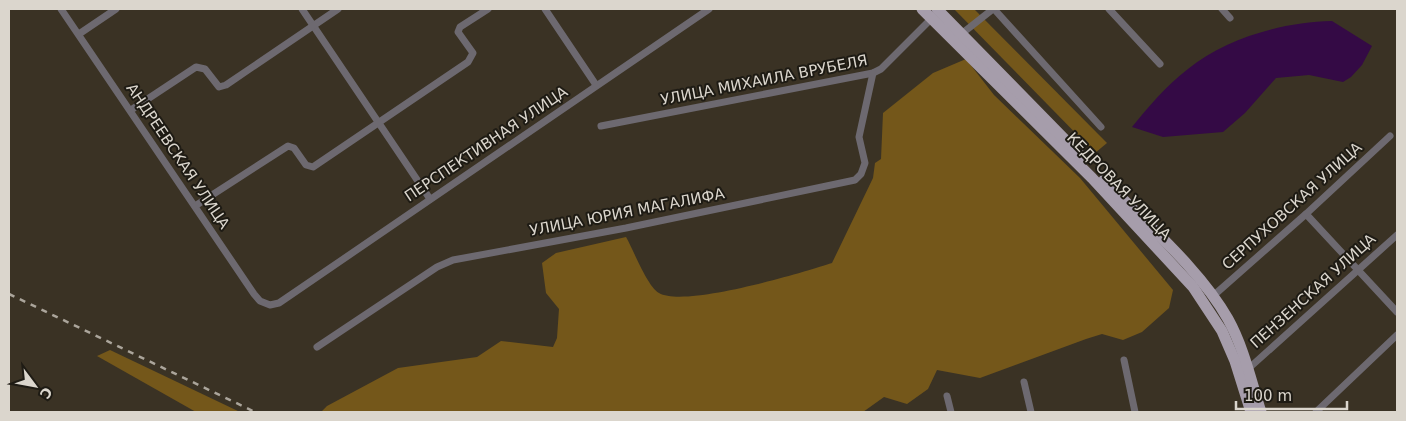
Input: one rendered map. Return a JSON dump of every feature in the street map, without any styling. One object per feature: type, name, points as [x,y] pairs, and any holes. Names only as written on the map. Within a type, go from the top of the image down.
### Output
[{"type":"main road","name":"КЕДРОВАЯ УЛИЦА","points":[[922,9],[936,13],[1193,287],[1222,331],[1235,360],[1251,412]]},
{"type":"main road","name":"КЕДРОВАЯ УЛИЦА","points":[[957,37],[1169,247],[1213,296],[1228,320],[1248,369],[1261,412]]},
{"type":"street","name":"АНДРЕЕВСКАЯ УЛИЦА","points":[[61,9],[254,294],[260,301],[270,305],[279,303]]},
{"type":"street","points":[[79,34],[116,9]]},
{"type":"street","points":[[302,9],[430,199]]},
{"type":"street","points":[[131,110],[196,67],[206,69],[219,87],[226,85],[338,9]]},
{"type":"street","points":[[195,206],[288,146],[294,148],[306,166],[312,167],[380,123],[468,62],[473,53],[458,32],[460,27],[488,9]]},
{"type":"street","points":[[545,9],[596,85]]},
{"type":"street","name":"ПЕРСПЕКТИВНАЯ УЛИЦА","points":[[279,303],[710,9]]},
{"type":"street","points":[[957,37],[994,9]]},
{"type":"street","name":"КЕДРОВАЯ УЛИЦА","points":[[994,9],[1101,127]]},
{"type":"street","points":[[1109,9],[1160,64]]},
{"type":"street","points":[[1222,9],[1230,18]]},
{"type":"street","name":"УЛИЦА МИХАИЛА ВРУБЕЛЯ","points":[[601,126],[873,73],[881,69],[936,13]]},
{"type":"street","name":"УЛИЦА ЮРИЯ МАГАЛИФА","points":[[317,347],[437,267],[453,260],[626,228],[855,180],[861,174],[865,163],[859,137],[873,73]]},
{"type":"street","name":"СЕРПУХОВСКАЯ УЛИЦА","points":[[1213,296],[1306,214],[1390,136]]},
{"type":"street","points":[[1306,214],[1397,312]]},
{"type":"street","name":"ПЕНЗЕНСКАЯ УЛИЦА","points":[[1248,369],[1397,235]]},
{"type":"street","points":[[1316,412],[1397,335]]},
{"type":"street","points":[[1124,360],[1134,412]]},
{"type":"street","points":[[1024,382],[1031,412]]},
{"type":"street","points":[[947,396],[951,412]]},
{"type":"shaded area","points":[[954,9],[974,9],[1107,143],[1095,153]]},
{"type":"shaded area","points":[[1332,21],[1372,46],[1362,65],[1351,77],[1343,82],[1309,75],[1276,78],[1245,113],[1223,132],[1163,137],[1132,127],[1172,82],[1203,58],[1237,40],[1275,28]]},
{"type":"shaded area","points":[[966,59],[994,95],[1080,178],[1173,290],[1169,308],[1142,332],[1123,340],[1102,334],[980,378],[937,370],[928,389],[907,404],[884,397],[863,412],[321,412],[327,406],[398,368],[477,357],[501,341],[553,347],[557,338],[559,309],[546,293],[542,263],[556,253],[626,237],[645,276],[654,289],[659,293],[673,296],[717,293],[796,274],[832,263],[873,178],[875,163],[881,159],[883,113],[933,73]]},
{"type":"shaded area","points":[[110,350],[240,412],[196,412],[97,356]]},
{"type":"railway","points":[[9,294],[255,412]]}]
